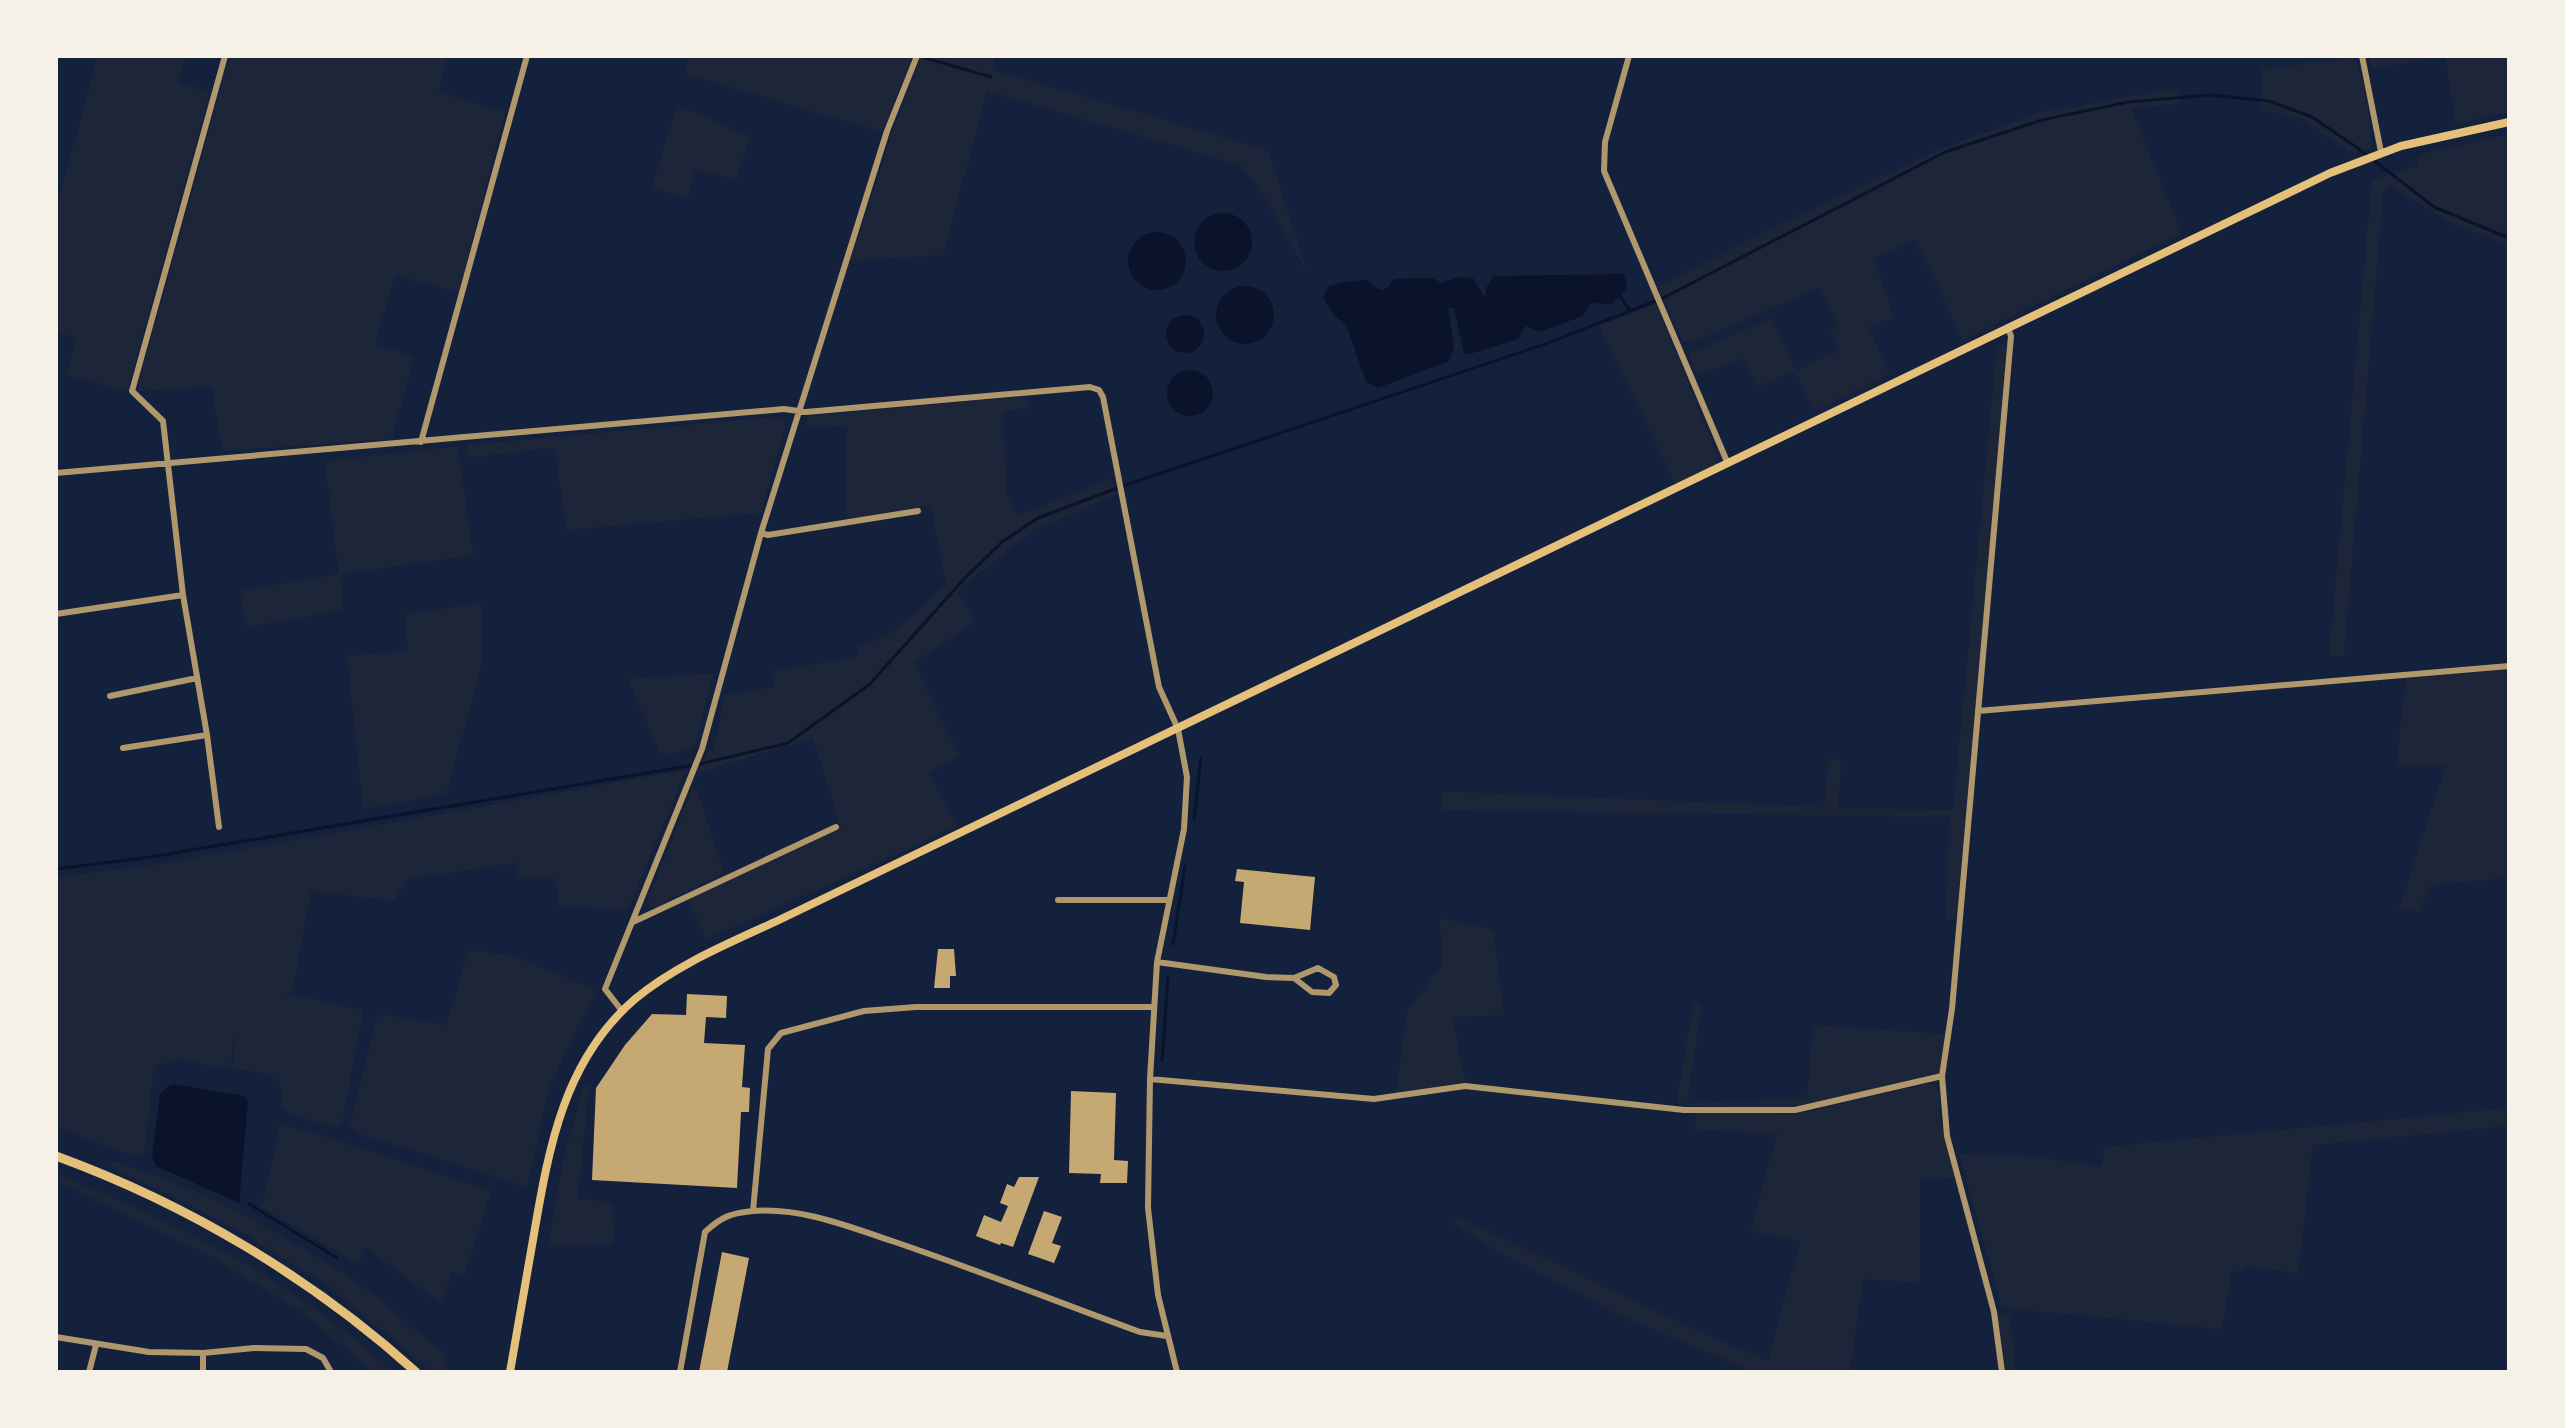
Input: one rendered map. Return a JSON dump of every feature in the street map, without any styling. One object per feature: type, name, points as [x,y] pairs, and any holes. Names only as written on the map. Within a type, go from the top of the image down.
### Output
[{"type":"main road","points":[[510,1372],[540,1196],[556,1126],[571,1084],[605,1030],[622,1011],[653,986],[708,954],[2355,162],[2381,152],[2509,122]]},
{"type":"main road","points":[[56,1156],[163,1203],[258,1255],[347,1315],[416,1372]]},
{"type":"street","points":[[219,827],[183,595],[163,421],[132,391],[225,56]]},
{"type":"street","points":[[421,442],[527,56]]},
{"type":"street","points":[[622,1011],[605,989],[695,771],[761,533],[887,131],[917,56]]},
{"type":"street","points":[[1629,56],[1605,142],[1604,171],[1728,464]]},
{"type":"street","points":[[2362,56],[2381,152]]},
{"type":"street","points":[[2002,1372],[1994,1312],[1947,1136],[1942,1076],[1952,1009],[2011,336],[2008,328]]},
{"type":"street","points":[[56,473],[784,409],[799,412],[1090,387],[1099,390],[1103,397],[1159,687],[1178,729],[1187,777],[1184,829],[1157,962],[1150,1079],[1148,1208],[1153,1266],[1177,1372]]},
{"type":"street","points":[[761,533],[768,535],[918,511]]},
{"type":"street","points":[[56,614],[183,595]]},
{"type":"street","points":[[1978,711],[2509,666]]},
{"type":"street","points":[[110,696],[197,678]]},
{"type":"street","points":[[123,748],[207,735]]},
{"type":"street","points":[[633,922],[836,827]]},
{"type":"street","points":[[1058,900],[1168,900]]},
{"type":"street","points":[[1157,962],[1266,977],[1294,978],[1318,968],[1334,977],[1336,985],[1329,993],[1312,992],[1294,978]]},
{"type":"street","points":[[753,1211],[768,1049],[781,1033],[864,1011],[916,1007],[1153,1007]]},
{"type":"street","points":[[1150,1079],[1374,1099],[1465,1086],[1684,1110],[1795,1110],[1942,1076]]},
{"type":"street","points":[[680,1372],[705,1232],[721,1217],[753,1211],[828,1220],[944,1258],[1140,1332],[1167,1336]]},
{"type":"street","points":[[56,1337],[149,1352],[306,1349],[323,1358],[331,1372]]},
{"type":"street","points":[[89,1372],[96,1345]]},
{"type":"street","points":[[203,1353],[203,1372]]},
{"type":"shaded area","points":[[98,56],[186,56],[177,83],[210,92],[127,391],[67,375],[76,337],[56,332],[56,209]]},
{"type":"shaded area","points":[[230,56],[448,56],[438,92],[505,112],[459,292],[395,275],[375,344],[414,356],[392,439],[222,451],[212,387],[139,391],[139,381]]},
{"type":"shaded area","points":[[690,56],[913,56],[882,132],[685,74]]},
{"type":"shaded area","points":[[921,56],[995,56],[993,70],[1268,150],[1307,272],[1258,185],[1240,165],[987,91],[943,255],[850,261]]},
{"type":"shaded area","points":[[2369,56],[2443,56],[2372,69]]},
{"type":"shaded area","points":[[2445,56],[2509,56],[2509,112],[2456,124]]},
{"type":"shaded area","points":[[2353,58],[2365,89],[2372,148],[2351,153],[2300,118],[2261,110],[2261,69]]},
{"type":"shaded area","points":[[2178,88],[2182,103],[2131,109],[2182,233],[1962,340],[1915,240],[1874,259],[1894,317],[1869,327],[1889,374],[1814,411],[1795,371],[1757,386],[1744,358],[1697,376],[1689,358],[1692,352],[1771,318],[1796,371],[1840,350],[1831,329],[1838,324],[1820,287],[1691,343],[1682,341],[1658,287],[1764,232],[1941,149],[2038,113]]},
{"type":"shaded area","points":[[677,105],[750,137],[736,180],[696,169],[688,199],[652,188]]},
{"type":"shaded area","points":[[2509,134],[2509,245],[2454,225],[2389,185],[2383,193],[2344,656],[2329,655],[2372,180],[2417,166],[2420,154]]},
{"type":"shaded area","points":[[1223,213],[1234,215],[1243,222],[1250,231],[1250,253],[1243,262],[1234,269],[1223,271],[1212,269],[1203,262],[1196,253],[1194,242],[1196,231],[1203,222],[1212,215]]},
{"type":"shaded area","points":[[1157,232],[1168,234],[1177,241],[1184,250],[1184,272],[1177,281],[1168,288],[1157,290],[1146,288],[1137,281],[1130,272],[1128,261],[1130,250],[1137,241],[1146,234]]},
{"type":"shaded area","points":[[1624,274],[1627,288],[1612,304],[1591,303],[1583,316],[1539,332],[1526,326],[1518,339],[1470,354],[1464,353],[1454,307],[1448,308],[1454,347],[1449,361],[1378,388],[1366,382],[1347,327],[1333,314],[1323,297],[1329,286],[1366,280],[1380,290],[1386,289],[1395,279],[1432,278],[1442,283],[1457,277],[1473,278],[1486,295],[1486,288],[1494,276]]},
{"type":"shaded area","points":[[1245,286],[1256,288],[1265,295],[1272,304],[1272,326],[1265,335],[1256,342],[1245,344],[1234,342],[1225,335],[1218,326],[1216,315],[1218,304],[1225,295],[1234,288]]},
{"type":"shaded area","points":[[1656,303],[1719,460],[1716,465],[1675,483],[1599,326]]},
{"type":"shaded area","points":[[1185,315],[1199,320],[1204,334],[1199,348],[1185,353],[1171,348],[1166,334],[1171,320]]},
{"type":"shaded area","points":[[2010,340],[1956,920],[1946,919],[1949,817],[1441,810],[1441,792],[1824,807],[1829,759],[1841,760],[1838,808],[1953,810],[1997,347]]},
{"type":"shaded area","points":[[1190,370],[1206,377],[1213,393],[1206,409],[1190,416],[1174,409],[1167,393],[1174,377]]},
{"type":"shaded area","points":[[1026,396],[1030,408],[1003,411],[1006,492],[1018,515],[1112,479],[1116,495],[1032,531],[963,586],[957,592],[975,622],[914,662],[959,756],[929,773],[957,827],[707,939],[688,900],[843,826],[839,822],[813,738],[697,773],[707,752],[713,751],[725,695],[774,687],[772,671],[857,657],[857,647],[894,631],[946,582],[931,506],[847,520],[847,426],[806,427],[808,416]]},
{"type":"shaded area","points":[[776,417],[784,421],[785,427],[761,513],[566,530],[555,447],[468,458],[468,445]]},
{"type":"shaded area","points":[[458,446],[473,555],[340,574],[343,610],[246,627],[240,591],[339,574],[325,461]]},
{"type":"shaded area","points":[[481,603],[483,661],[446,794],[363,809],[347,656],[408,651],[405,614]]},
{"type":"shaded area","points":[[2509,669],[2509,878],[2430,885],[2419,912],[2399,908],[2446,765],[2396,766],[2406,678]]},
{"type":"shaded area","points":[[713,673],[694,748],[661,755],[628,679]]},
{"type":"shaded area","points":[[686,770],[628,909],[559,907],[555,878],[518,877],[515,863],[407,879],[394,901],[311,891],[292,994],[277,992],[363,1010],[342,1125],[336,1127],[286,1111],[276,1079],[265,1074],[232,1069],[236,1023],[230,1069],[180,1059],[154,1066],[144,1154],[136,1157],[56,1127],[56,877],[149,866]]},
{"type":"shaded area","points":[[692,790],[697,790],[724,873],[653,908],[647,903]]},
{"type":"shaded area","points":[[1440,918],[1493,930],[1504,1015],[1452,1017],[1465,1082],[1396,1094],[1407,1011],[1442,965]]},
{"type":"shaded area","points":[[469,950],[515,956],[597,991],[549,1089],[527,1187],[357,1133],[350,1125],[378,1014],[446,1025]]},
{"type":"shaded area","points":[[1694,1002],[1702,1003],[1687,1103],[1807,1098],[1813,1025],[1945,1034],[1939,1074],[1795,1108],[1686,1106],[1677,1102]]},
{"type":"shaded area","points":[[1930,1083],[1939,1089],[1940,1119],[1955,1178],[1920,1179],[1920,1283],[1863,1279],[1850,1372],[1755,1372],[1621,1316],[1492,1248],[1455,1224],[1457,1217],[1768,1361],[1800,1241],[1751,1231],[1778,1129],[1771,1134],[1695,1129],[1697,1113],[1796,1114]]},
{"type":"shaded area","points":[[173,1084],[245,1096],[248,1102],[239,1203],[156,1166],[152,1157],[160,1094]]},
{"type":"shaded area","points":[[584,1085],[589,1086],[578,1198],[612,1203],[614,1244],[548,1245],[563,1160]]},
{"type":"shaded area","points":[[2509,1108],[2509,1126],[2313,1145],[2298,1273],[2245,1266],[2244,1271],[2232,1271],[2222,1329],[2002,1308],[1959,1154],[2019,1155],[2102,1166],[2104,1147]]},
{"type":"shaded area","points":[[280,1125],[308,1131],[491,1191],[464,1276],[452,1272],[440,1303],[366,1247],[358,1264],[262,1207]]},
{"type":"shaded area","points":[[113,1161],[174,1183],[236,1211],[351,1278],[446,1356],[444,1372],[433,1372],[327,1285],[233,1227],[111,1166]]},
{"type":"shaded area","points":[[56,1175],[155,1217],[263,1274],[331,1320],[393,1372],[372,1372],[304,1313],[212,1257],[56,1181]]},
{"type":"shaded area","points":[[1998,1316],[2010,1316],[2016,1372],[2006,1372]]},
{"type":"building","points":[[1237,869],[1315,877],[1310,930],[1240,923],[1244,882],[1235,881]]},
{"type":"building","points":[[938,949],[954,949],[956,976],[950,976],[950,988],[934,988]]},
{"type":"building","points":[[687,994],[727,996],[726,1018],[706,1017],[704,1043],[745,1045],[742,1087],[750,1088],[749,1112],[741,1112],[737,1188],[592,1180],[596,1088],[625,1045],[652,1014],[686,1015]]},
{"type":"building","points":[[1071,1091],[1116,1093],[1114,1160],[1128,1161],[1127,1183],[1100,1183],[1101,1174],[1069,1173]]},
{"type":"building","points":[[1019,1177],[1039,1177],[1013,1247],[976,1236],[984,1215],[1001,1222],[1008,1206],[1000,1203],[1007,1184],[1014,1187]]},
{"type":"building","points":[[1044,1211],[1062,1217],[1052,1243],[1061,1246],[1054,1263],[1028,1254]]},
{"type":"building","points":[[722,1252],[749,1258],[727,1372],[699,1372]]},
{"type":"waterway","points":[[922,57],[991,77]]},
{"type":"waterway","points":[[56,869],[150,857],[700,764],[788,743],[870,684],[963,580],[1002,542],[1038,518],[1120,487],[1548,343],[1661,299],[1945,152],[2042,120],[2128,102],[2210,95],[2269,101],[2312,117],[2434,207],[2509,238]]},
{"type":"waterway","points":[[1620,296],[1629,309]]},
{"type":"waterway","points":[[1194,819],[1201,758]]},
{"type":"waterway","points":[[1173,944],[1185,866]]},
{"type":"waterway","points":[[1162,1061],[1168,978]]},
{"type":"waterway","points":[[249,1204],[337,1258]]}]
